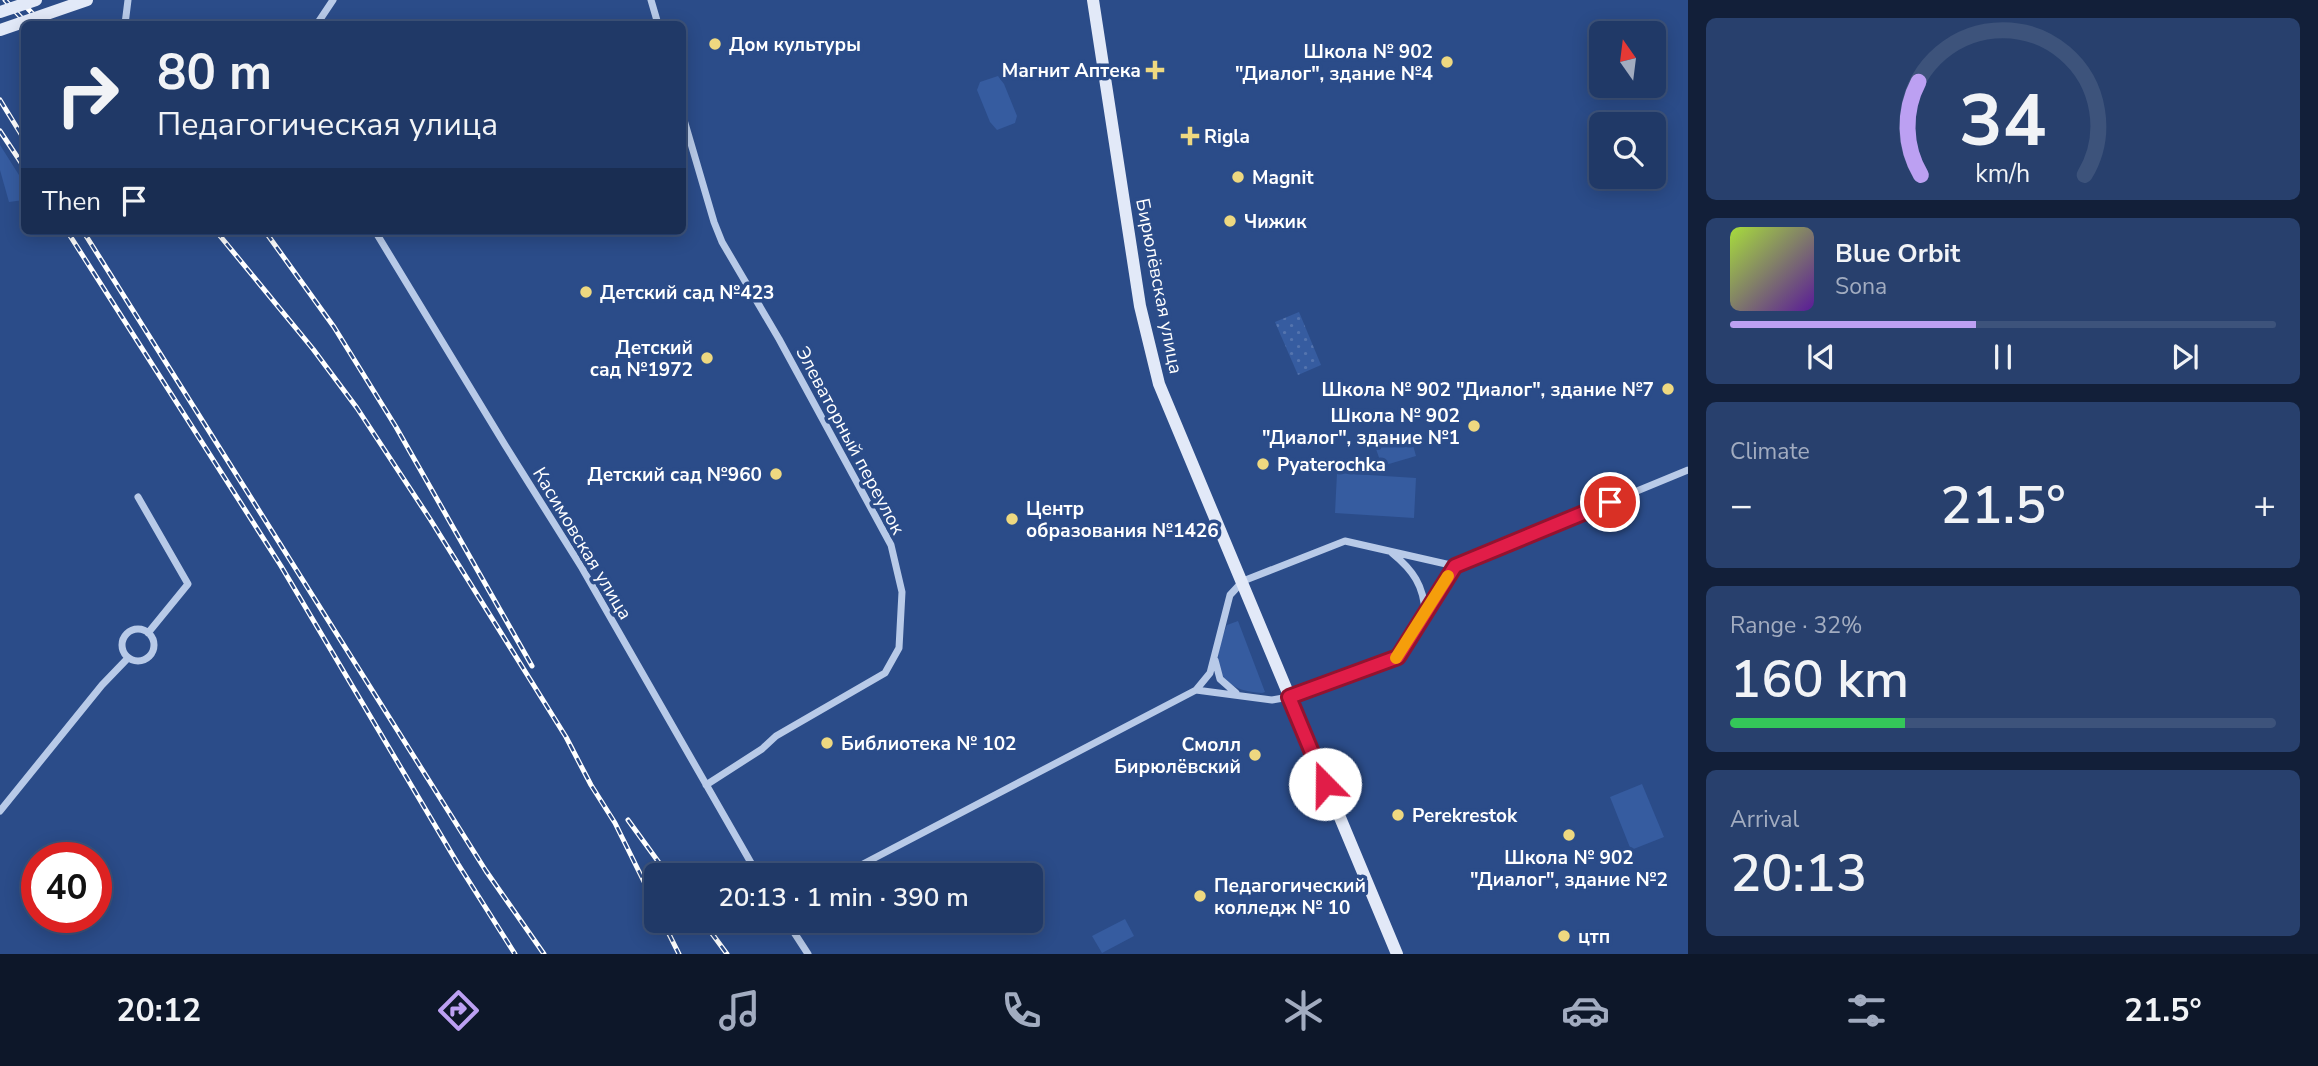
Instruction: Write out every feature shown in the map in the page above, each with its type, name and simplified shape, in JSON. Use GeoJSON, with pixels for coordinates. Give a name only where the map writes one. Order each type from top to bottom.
{"type":"FeatureCollection","features":[{"type":"Feature","properties":{"kind":"street"},"geometry":{"type":"LineString","coordinates":[[0,12],[36,0]]}},
{"type":"Feature","properties":{"kind":"street"},"geometry":{"type":"LineString","coordinates":[[26,21],[87,0]]}},
{"type":"Feature","properties":{"kind":"street"},"geometry":{"type":"LineString","coordinates":[[125,21],[128,0]]}},
{"type":"Feature","properties":{"kind":"street"},"geometry":{"type":"LineString","coordinates":[[319,21],[333,0]]}},
{"type":"Feature","properties":{"kind":"street"},"geometry":{"type":"LineString","coordinates":[[651,0],[657,21]]}},
{"type":"Feature","properties":{"kind":"street","name":"Бирюлёвская улица"},"geometry":{"type":"LineString","coordinates":[[1093,0],[1140,306],[1154,366],[1180,437],[1243,581],[1397,954]]}},
{"type":"Feature","properties":{"kind":"street"},"geometry":{"type":"LineString","coordinates":[[0,30],[21,23]]}},
{"type":"Feature","properties":{"kind":"street","name":"Элеваторный переулок"},"geometry":{"type":"LineString","coordinates":[[686,127],[722,242],[779,339],[891,545],[903,606],[899,648],[884,673],[776,736],[762,749],[706,785]]}},
{"type":"Feature","properties":{"kind":"street","name":"Касимовская улица"},"geometry":{"type":"LineString","coordinates":[[377,235],[582,568],[751,863]]}},
{"type":"Feature","properties":{"kind":"street"},"geometry":{"type":"LineString","coordinates":[[865,863],[1196,690],[1207,680],[1230,595],[1243,581],[1345,541],[1455,566],[1688,470]]}},
{"type":"Feature","properties":{"kind":"street"},"geometry":{"type":"LineString","coordinates":[[138,497],[188,583],[148,633]]}},
{"type":"Feature","properties":{"kind":"street"},"geometry":{"type":"LineString","coordinates":[[1388,551],[1418,580],[1422,589],[1425,614]]}},
{"type":"Feature","properties":{"kind":"street"},"geometry":{"type":"LineString","coordinates":[[1196,690],[1272,700],[1289,697],[1398,657],[1455,566]]}},
{"type":"Feature","properties":{"kind":"street"},"geometry":{"type":"LineString","coordinates":[[137,629],[148,633],[154,648],[150,655],[144,660],[135,661],[128,658],[122,647],[126,635],[137,629]]}},
{"type":"Feature","properties":{"kind":"street"},"geometry":{"type":"LineString","coordinates":[[1215,653],[1215,666],[1220,679],[1242,696]]}},
{"type":"Feature","properties":{"kind":"street"},"geometry":{"type":"LineString","coordinates":[[0,811],[102,685],[128,658]]}},
{"type":"Feature","properties":{"kind":"street"},"geometry":{"type":"LineString","coordinates":[[794,933],[808,954]]}},
{"type":"Feature","properties":{"kind":"shaded area"},"geometry":{"type":"Polygon","coordinates":[[[998,76],[1017,116],[1015,123],[997,130],[990,122],[977,90],[980,82],[998,76]]]}},
{"type":"Feature","properties":{"kind":"shaded area"},"geometry":{"type":"Polygon","coordinates":[[[0,145],[21,178],[21,200],[9,202],[0,170],[0,145]]]}},
{"type":"Feature","properties":{"kind":"shaded area"},"geometry":{"type":"Polygon","coordinates":[[[1299,312],[1321,365],[1298,375],[1275,322],[1299,312]]]}},
{"type":"Feature","properties":{"kind":"shaded area"},"geometry":{"type":"Polygon","coordinates":[[[1411,438],[1416,456],[1382,466],[1376,449],[1411,438]]]}},
{"type":"Feature","properties":{"kind":"shaded area"},"geometry":{"type":"Polygon","coordinates":[[[1337,473],[1416,478],[1414,518],[1335,513],[1337,473]]]}},
{"type":"Feature","properties":{"kind":"shaded area"},"geometry":{"type":"Polygon","coordinates":[[[1238,621],[1265,692],[1235,687],[1221,672],[1218,663],[1222,639],[1227,625],[1238,621]]]}},
{"type":"Feature","properties":{"kind":"shaded area"},"geometry":{"type":"Polygon","coordinates":[[[1642,784],[1664,837],[1631,850],[1610,797],[1642,784]]]}},
{"type":"Feature","properties":{"kind":"shaded area"},"geometry":{"type":"Polygon","coordinates":[[[1125,919],[1134,936],[1102,953],[1092,936],[1125,919]]]}},
{"type":"Feature","properties":{"kind":"railway"},"geometry":{"type":"LineString","coordinates":[[5,0],[24,21]]}},
{"type":"Feature","properties":{"kind":"railway"},"geometry":{"type":"LineString","coordinates":[[20,0],[39,21]]}},
{"type":"Feature","properties":{"kind":"railway"},"geometry":{"type":"LineString","coordinates":[[0,100],[21,134]]}},
{"type":"Feature","properties":{"kind":"railway"},"geometry":{"type":"LineString","coordinates":[[0,131],[21,162]]}},
{"type":"Feature","properties":{"kind":"railway"},"geometry":{"type":"LineString","coordinates":[[70,235],[281,566],[458,864],[515,954]]}},
{"type":"Feature","properties":{"kind":"railway"},"geometry":{"type":"LineString","coordinates":[[86,235],[486,871],[544,954]]}},
{"type":"Feature","properties":{"kind":"railway"},"geometry":{"type":"LineString","coordinates":[[219,235],[313,349],[357,408],[430,519],[566,737],[615,823],[644,882]]}},
{"type":"Feature","properties":{"kind":"railway"},"geometry":{"type":"LineString","coordinates":[[268,235],[334,327],[396,427],[532,666]]}},
{"type":"Feature","properties":{"kind":"railway"},"geometry":{"type":"LineString","coordinates":[[628,820],[659,863]]}},
{"type":"Feature","properties":{"kind":"railway"},"geometry":{"type":"LineString","coordinates":[[668,933],[679,954]]}},
{"type":"Feature","properties":{"kind":"railway"},"geometry":{"type":"LineString","coordinates":[[712,933],[727,954]]}},
{"type":"Feature","properties":{"kind":"slow traffic"},"geometry":{"type":"LineString","coordinates":[[1396,658],[1448,576]]}},
{"type":"Feature","properties":{"kind":"place","name":"Дом культуры"},"geometry":{"type":"Point","coordinates":[715,44]}},
{"type":"Feature","properties":{"kind":"place","name":"Школа № 902 \"Диалог\", здание №4"},"geometry":{"type":"Point","coordinates":[1447,62]}},
{"type":"Feature","properties":{"kind":"place","name":"Магнит Аптека"},"geometry":{"type":"Point","coordinates":[1155,70]}},
{"type":"Feature","properties":{"kind":"place","name":"Rigla"},"geometry":{"type":"Point","coordinates":[1190,136]}},
{"type":"Feature","properties":{"kind":"place","name":"Magnit"},"geometry":{"type":"Point","coordinates":[1238,177]}},
{"type":"Feature","properties":{"kind":"place","name":"Чижик"},"geometry":{"type":"Point","coordinates":[1230,221]}},
{"type":"Feature","properties":{"kind":"place","name":"Детский сад №423"},"geometry":{"type":"Point","coordinates":[586,292]}},
{"type":"Feature","properties":{"kind":"place","name":"Детский сад №1972"},"geometry":{"type":"Point","coordinates":[707,358]}},
{"type":"Feature","properties":{"kind":"place","name":"Школа № 902 \"Диалог\", здание №7"},"geometry":{"type":"Point","coordinates":[1668,389]}},
{"type":"Feature","properties":{"kind":"place","name":"Школа № 902 \"Диалог\", здание №1"},"geometry":{"type":"Point","coordinates":[1474,426]}},
{"type":"Feature","properties":{"kind":"place","name":"Pyaterochka"},"geometry":{"type":"Point","coordinates":[1263,464]}},
{"type":"Feature","properties":{"kind":"place","name":"Детский сад №960"},"geometry":{"type":"Point","coordinates":[776,474]}},
{"type":"Feature","properties":{"kind":"place","name":"Центр образования №1426"},"geometry":{"type":"Point","coordinates":[1012,519]}},
{"type":"Feature","properties":{"kind":"place","name":"Библиотека № 102"},"geometry":{"type":"Point","coordinates":[827,743]}},
{"type":"Feature","properties":{"kind":"place","name":"Смолл Бирюлёвский"},"geometry":{"type":"Point","coordinates":[1255,755]}},
{"type":"Feature","properties":{"kind":"place","name":"Perekrestok"},"geometry":{"type":"Point","coordinates":[1398,815]}},
{"type":"Feature","properties":{"kind":"place","name":"Школа № 902 \"Диалог\", здание №2"},"geometry":{"type":"Point","coordinates":[1569,835]}},
{"type":"Feature","properties":{"kind":"place","name":"Педагогический колледж № 10"},"geometry":{"type":"Point","coordinates":[1200,896]}},
{"type":"Feature","properties":{"kind":"place","name":"цтп"},"geometry":{"type":"Point","coordinates":[1564,936]}},
{"type":"Feature","properties":{"kind":"route"},"geometry":{"type":"LineString","coordinates":[[1325,784],[1289,697],[1398,657],[1455,566],[1610,502]]}}]}
